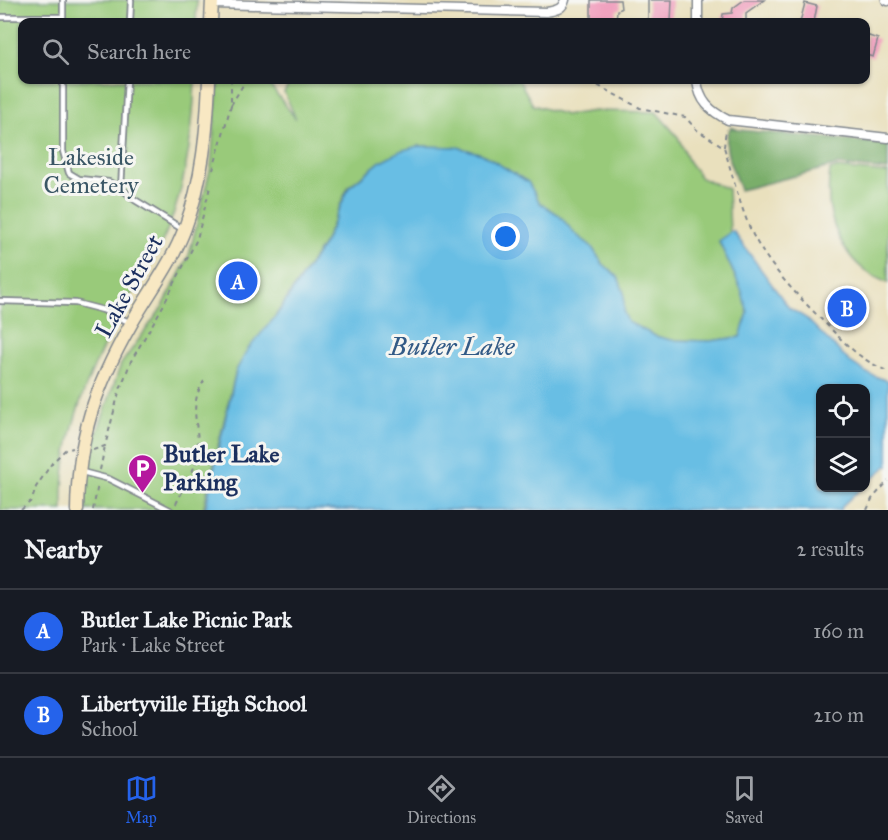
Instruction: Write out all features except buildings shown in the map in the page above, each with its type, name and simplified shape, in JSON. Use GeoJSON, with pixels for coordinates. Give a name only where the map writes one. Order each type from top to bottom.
{"type":"FeatureCollection","features":[{"type":"Feature","properties":{"kind":"street"},"geometry":{"type":"LineString","coordinates":[[211,18],[212,2],[547,12],[557,10],[565,0]]}},
{"type":"Feature","properties":{"kind":"street"},"geometry":{"type":"LineString","coordinates":[[698,0],[698,18]]}},
{"type":"Feature","properties":{"kind":"street","name":"Lake Street"},"geometry":{"type":"LineString","coordinates":[[77,510],[84,436],[94,400],[131,323],[167,268],[184,230],[201,171],[208,118],[209,84]]}},
{"type":"Feature","properties":{"kind":"street"},"geometry":{"type":"LineString","coordinates":[[698,84],[699,93],[705,104],[713,112],[728,120],[888,138]]}},
{"type":"Feature","properties":{"kind":"lane"},"geometry":{"type":"LineString","coordinates":[[63,0],[63,18]]}},
{"type":"Feature","properties":{"kind":"lane"},"geometry":{"type":"LineString","coordinates":[[130,18],[131,0]]}},
{"type":"Feature","properties":{"kind":"lane"},"geometry":{"type":"LineString","coordinates":[[0,17],[21,18]]}},
{"type":"Feature","properties":{"kind":"lane"},"geometry":{"type":"LineString","coordinates":[[63,84],[63,151],[69,173],[79,179],[109,182],[184,230]]}},
{"type":"Feature","properties":{"kind":"lane"},"geometry":{"type":"LineString","coordinates":[[121,188],[127,84]]}},
{"type":"Feature","properties":{"kind":"lane"},"geometry":{"type":"LineString","coordinates":[[0,301],[76,303],[103,310],[131,323]]}},
{"type":"Feature","properties":{"kind":"lane"},"geometry":{"type":"LineString","coordinates":[[79,471],[109,479],[172,509]]}},
{"type":"Feature","properties":{"kind":"path"},"geometry":{"type":"LineString","coordinates":[[231,105],[244,84]]}},
{"type":"Feature","properties":{"kind":"path"},"geometry":{"type":"LineString","coordinates":[[595,84],[640,108],[685,117],[697,130],[724,147]]}},
{"type":"Feature","properties":{"kind":"path"},"geometry":{"type":"LineString","coordinates":[[728,120],[724,147],[738,196],[753,235],[766,256],[841,342],[874,365],[888,371]]}},
{"type":"Feature","properties":{"kind":"path"},"geometry":{"type":"LineString","coordinates":[[172,509],[196,460],[198,446],[194,404],[204,381]]}},
{"type":"Feature","properties":{"kind":"path"},"geometry":{"type":"LineString","coordinates":[[21,510],[32,500],[36,487],[52,463],[70,447]]}},
{"type":"Feature","properties":{"kind":"path"},"geometry":{"type":"LineString","coordinates":[[867,510],[872,499],[888,481]]}},
{"type":"Feature","properties":{"kind":"green space","name":"Lakeside Cemetery"},"geometry":{"type":"Polygon","coordinates":[[[0,0],[197,0],[196,18],[18,18],[18,84],[195,84],[187,162],[177,202],[163,240],[104,345],[82,398],[67,453],[63,510],[0,510],[0,0]]]}},
{"type":"Feature","properties":{"kind":"green space"},"geometry":{"type":"Polygon","coordinates":[[[218,84],[269,84],[296,119],[284,92],[289,84],[521,84],[533,105],[566,115],[594,111],[656,112],[678,137],[689,162],[701,178],[728,189],[730,233],[719,242],[741,289],[748,313],[740,337],[710,341],[671,340],[655,336],[628,322],[623,313],[624,293],[618,277],[602,263],[591,246],[574,233],[559,215],[540,203],[528,182],[482,154],[457,147],[418,146],[381,161],[348,187],[325,241],[236,370],[203,510],[86,510],[85,494],[91,450],[121,364],[163,306],[189,255],[211,166],[218,84]]]}},
{"type":"Feature","properties":{"kind":"green space"},"geometry":{"type":"Polygon","coordinates":[[[731,127],[739,130],[888,144],[888,170],[838,165],[740,190],[727,149],[726,141],[731,127]]]}},
{"type":"Feature","properties":{"kind":"green space"},"geometry":{"type":"Polygon","coordinates":[[[836,168],[888,173],[888,283],[872,275],[858,264],[847,252],[839,237],[833,222],[829,188],[830,170],[836,168]]]}},
{"type":"Feature","properties":{"kind":"water","name":"Butler Lake"},"geometry":{"type":"Polygon","coordinates":[[[418,146],[457,147],[482,154],[528,182],[540,203],[559,215],[574,233],[591,246],[602,263],[618,277],[624,293],[624,313],[628,322],[655,336],[671,340],[710,341],[740,337],[748,313],[741,289],[719,241],[733,231],[789,308],[806,318],[849,361],[867,373],[888,381],[888,465],[870,481],[870,384],[816,384],[816,492],[857,492],[840,510],[205,510],[236,371],[248,349],[276,316],[325,242],[349,187],[381,161],[400,151],[418,146]]]}},
{"type":"Feature","properties":{"kind":"place","name":"Butler Lake Picnic Park"},"geometry":{"type":"Point","coordinates":[238,281]}},
{"type":"Feature","properties":{"kind":"place","name":"Libertyville High School"},"geometry":{"type":"Point","coordinates":[847,308]}},
{"type":"Feature","properties":{"kind":"place","name":"Butler Lake Parking"},"geometry":{"type":"Point","coordinates":[142,494]}}]}
